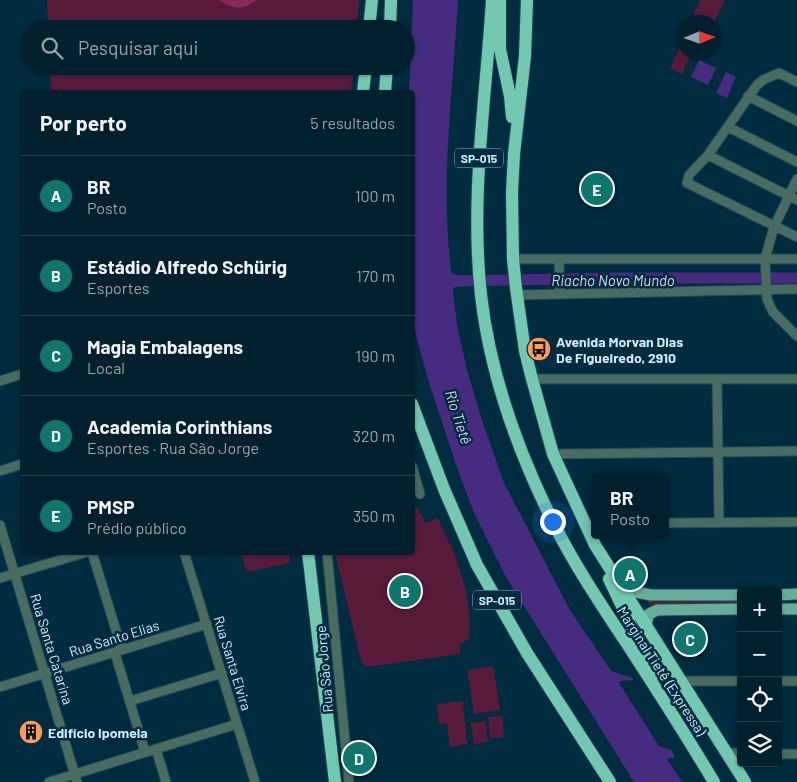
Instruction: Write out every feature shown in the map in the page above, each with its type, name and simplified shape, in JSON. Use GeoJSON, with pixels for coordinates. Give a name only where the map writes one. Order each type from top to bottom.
{"type":"FeatureCollection","features":[{"type":"Feature","properties":{"kind":"highway"},"geometry":{"type":"LineString","coordinates":[[370,20],[372,0]]}},
{"type":"Feature","properties":{"kind":"highway"},"geometry":{"type":"LineString","coordinates":[[390,20],[391,0]]}},
{"type":"Feature","properties":{"kind":"highway","name":"Marginal Tietê (Expressa)"},"geometry":{"type":"LineString","coordinates":[[492,0],[477,193],[481,296],[499,388],[526,465],[554,524],[590,588],[659,693],[714,782]]}},
{"type":"Feature","properties":{"kind":"highway"},"geometry":{"type":"LineString","coordinates":[[500,0],[500,49],[510,96],[512,148],[514,154]]}},
{"type":"Feature","properties":{"kind":"highway"},"geometry":{"type":"LineString","coordinates":[[527,0],[525,56],[514,154],[512,192],[513,264],[516,292],[525,351],[553,454],[590,523]]}},
{"type":"Feature","properties":{"kind":"highway"},"geometry":{"type":"LineString","coordinates":[[363,90],[365,75]]}},
{"type":"Feature","properties":{"kind":"highway"},"geometry":{"type":"LineString","coordinates":[[385,90],[386,75]]}},
{"type":"Feature","properties":{"kind":"highway","name":"SP-015"},"geometry":{"type":"LineString","coordinates":[[415,412],[444,488],[477,565],[526,653],[610,782]]}},
{"type":"Feature","properties":{"kind":"highway"},"geometry":{"type":"LineString","coordinates":[[594,539],[596,545],[745,782]]}},
{"type":"Feature","properties":{"kind":"highway"},"geometry":{"type":"LineString","coordinates":[[596,545],[595,552],[654,672],[659,693]]}},
{"type":"Feature","properties":{"kind":"highway"},"geometry":{"type":"LineString","coordinates":[[308,555],[335,782]]}},
{"type":"Feature","properties":{"kind":"main road"},"geometry":{"type":"LineString","coordinates":[[625,590],[651,595],[737,595]]}},
{"type":"Feature","properties":{"kind":"main road"},"geometry":{"type":"LineString","coordinates":[[782,594],[797,594]]}},
{"type":"Feature","properties":{"kind":"main road"},"geometry":{"type":"LineString","coordinates":[[782,609],[797,608]]}},
{"type":"Feature","properties":{"kind":"main road"},"geometry":{"type":"LineString","coordinates":[[646,625],[649,614],[657,610],[737,609]]}},
{"type":"Feature","properties":{"kind":"street"},"geometry":{"type":"LineString","coordinates":[[797,82],[777,73],[763,80],[748,96],[708,155],[689,175],[688,184],[797,237]]}},
{"type":"Feature","properties":{"kind":"street"},"geometry":{"type":"LineString","coordinates":[[748,96],[797,121]]}},
{"type":"Feature","properties":{"kind":"street"},"geometry":{"type":"LineString","coordinates":[[728,126],[797,162]]}},
{"type":"Feature","properties":{"kind":"street"},"geometry":{"type":"LineString","coordinates":[[708,155],[793,198]]}},
{"type":"Feature","properties":{"kind":"street"},"geometry":{"type":"LineString","coordinates":[[797,179],[793,198],[774,226],[765,259],[767,299],[773,312],[797,336]]}},
{"type":"Feature","properties":{"kind":"street"},"geometry":{"type":"LineString","coordinates":[[559,259],[560,289]]}},
{"type":"Feature","properties":{"kind":"street"},"geometry":{"type":"LineString","coordinates":[[513,264],[559,259],[797,259]]}},
{"type":"Feature","properties":{"kind":"street"},"geometry":{"type":"LineString","coordinates":[[516,292],[560,289],[766,286],[797,289]]}},
{"type":"Feature","properties":{"kind":"street"},"geometry":{"type":"LineString","coordinates":[[0,381],[20,375]]}},
{"type":"Feature","properties":{"kind":"street"},"geometry":{"type":"LineString","coordinates":[[532,379],[797,379]]}},
{"type":"Feature","properties":{"kind":"street"},"geometry":{"type":"LineString","coordinates":[[718,379],[719,522]]}},
{"type":"Feature","properties":{"kind":"street"},"geometry":{"type":"LineString","coordinates":[[553,454],[797,451]]}},
{"type":"Feature","properties":{"kind":"street"},"geometry":{"type":"LineString","coordinates":[[0,471],[20,465]]}},
{"type":"Feature","properties":{"kind":"street"},"geometry":{"type":"LineString","coordinates":[[415,476],[420,494]]}},
{"type":"Feature","properties":{"kind":"street"},"geometry":{"type":"LineString","coordinates":[[669,523],[797,522]]}},
{"type":"Feature","properties":{"kind":"street","name":"Rua Santa Catarina"},"geometry":{"type":"LineString","coordinates":[[0,525],[76,778]]}},
{"type":"Feature","properties":{"kind":"street"},"geometry":{"type":"LineString","coordinates":[[0,578],[77,555]]}},
{"type":"Feature","properties":{"kind":"street"},"geometry":{"type":"LineString","coordinates":[[93,555],[145,752]]}},
{"type":"Feature","properties":{"kind":"street","name":"Rua Santa Elvira"},"geometry":{"type":"LineString","coordinates":[[185,555],[255,782]]}},
{"type":"Feature","properties":{"kind":"street","name":"Rua São Jorge"},"geometry":{"type":"LineString","coordinates":[[327,555],[349,782]]}},
{"type":"Feature","properties":{"kind":"street","name":"Rua Santo Elias"},"geometry":{"type":"LineString","coordinates":[[0,687],[207,624]]}},
{"type":"Feature","properties":{"kind":"street"},"geometry":{"type":"LineString","coordinates":[[130,701],[222,673]]}},
{"type":"Feature","properties":{"kind":"street"},"geometry":{"type":"LineString","coordinates":[[681,681],[737,681]]}},
{"type":"Feature","properties":{"kind":"street"},"geometry":{"type":"LineString","coordinates":[[782,681],[797,681]]}},
{"type":"Feature","properties":{"kind":"street"},"geometry":{"type":"LineString","coordinates":[[49,782],[76,778],[145,752],[237,724]]}},
{"type":"Feature","properties":{"kind":"street"},"geometry":{"type":"LineString","coordinates":[[156,749],[166,782]]}},
{"type":"Feature","properties":{"kind":"street"},"geometry":{"type":"LineString","coordinates":[[727,753],[737,753]]}},
{"type":"Feature","properties":{"kind":"street"},"geometry":{"type":"LineString","coordinates":[[782,754],[797,754]]}},
{"type":"Feature","properties":{"kind":"shaded area"},"geometry":{"type":"Polygon","coordinates":[[[47,0],[359,0],[358,20],[48,20],[47,0]]]}},
{"type":"Feature","properties":{"kind":"shaded area"},"geometry":{"type":"Polygon","coordinates":[[[219,0],[257,0],[247,6],[238,8],[229,6],[219,0]]]}},
{"type":"Feature","properties":{"kind":"shaded area"},"geometry":{"type":"Polygon","coordinates":[[[700,0],[725,0],[718,15],[693,15],[700,0]]]}},
{"type":"Feature","properties":{"kind":"shaded area"},"geometry":{"type":"Polygon","coordinates":[[[677,53],[677,60],[689,60],[682,74],[670,68],[677,53]]]}},
{"type":"Feature","properties":{"kind":"shaded area"},"geometry":{"type":"Polygon","coordinates":[[[50,75],[353,75],[351,90],[51,90],[50,75]]]}},
{"type":"Feature","properties":{"kind":"shaded area"},"geometry":{"type":"Polygon","coordinates":[[[415,508],[419,508],[419,513],[421,513],[425,523],[438,518],[451,544],[468,601],[469,639],[460,644],[460,654],[366,667],[361,661],[335,555],[415,555],[415,508]]]}},
{"type":"Feature","properties":{"kind":"shaded area"},"geometry":{"type":"Polygon","coordinates":[[[242,555],[290,555],[290,563],[247,572],[242,555]]]}},
{"type":"Feature","properties":{"kind":"shaded area"},"geometry":{"type":"Polygon","coordinates":[[[737,600],[737,604],[648,605],[647,601],[737,600]]]}},
{"type":"Feature","properties":{"kind":"shaded area"},"geometry":{"type":"Polygon","coordinates":[[[493,666],[500,710],[474,714],[467,670],[493,666]]]}},
{"type":"Feature","properties":{"kind":"shaded area"},"geometry":{"type":"Polygon","coordinates":[[[463,701],[467,744],[450,747],[447,723],[439,724],[437,704],[463,701]]]}},
{"type":"Feature","properties":{"kind":"shaded area"},"geometry":{"type":"Polygon","coordinates":[[[502,716],[504,737],[490,738],[488,717],[502,716]]]}},
{"type":"Feature","properties":{"kind":"shaded area"},"geometry":{"type":"Polygon","coordinates":[[[485,721],[488,742],[474,744],[471,723],[485,721]]]}},
{"type":"Feature","properties":{"kind":"water","name":"Rio Tietê"},"geometry":{"type":"Polygon","coordinates":[[[413,0],[458,0],[447,169],[448,237],[451,271],[453,274],[471,278],[472,286],[455,287],[453,290],[457,325],[467,370],[504,483],[570,610],[611,671],[633,678],[633,680],[620,681],[619,683],[659,746],[671,750],[675,757],[667,759],[682,782],[634,782],[507,579],[474,513],[455,462],[429,382],[415,329],[415,90],[409,90],[410,75],[415,75],[415,20],[412,20],[413,0]]]}},
{"type":"Feature","properties":{"kind":"water"},"geometry":{"type":"Polygon","coordinates":[[[699,60],[716,68],[708,85],[691,77],[699,60]]]}},
{"type":"Feature","properties":{"kind":"water"},"geometry":{"type":"Polygon","coordinates":[[[726,72],[736,77],[727,98],[716,93],[726,72]]]}},
{"type":"Feature","properties":{"kind":"waterway","name":"Riacho Novo Mundo"},"geometry":{"type":"LineString","coordinates":[[456,281],[617,278],[797,278]]}},
{"type":"Feature","properties":{"kind":"place","name":"PMSP"},"geometry":{"type":"Point","coordinates":[597,189]}},
{"type":"Feature","properties":{"kind":"place","name":"Avenida Morvan Dias De Figueiredo, 2910"},"geometry":{"type":"Point","coordinates":[539,349]}},
{"type":"Feature","properties":{"kind":"place","name":"BR"},"geometry":{"type":"Point","coordinates":[630,574]}},
{"type":"Feature","properties":{"kind":"place","name":"Estádio Alfredo Schürig"},"geometry":{"type":"Point","coordinates":[405,591]}},
{"type":"Feature","properties":{"kind":"place","name":"Magia Embalagens"},"geometry":{"type":"Point","coordinates":[690,639]}},
{"type":"Feature","properties":{"kind":"place","name":"Edifício Ipomeia"},"geometry":{"type":"Point","coordinates":[31,732]}},
{"type":"Feature","properties":{"kind":"place","name":"Academia Corinthians"},"geometry":{"type":"Point","coordinates":[359,758]}}]}
